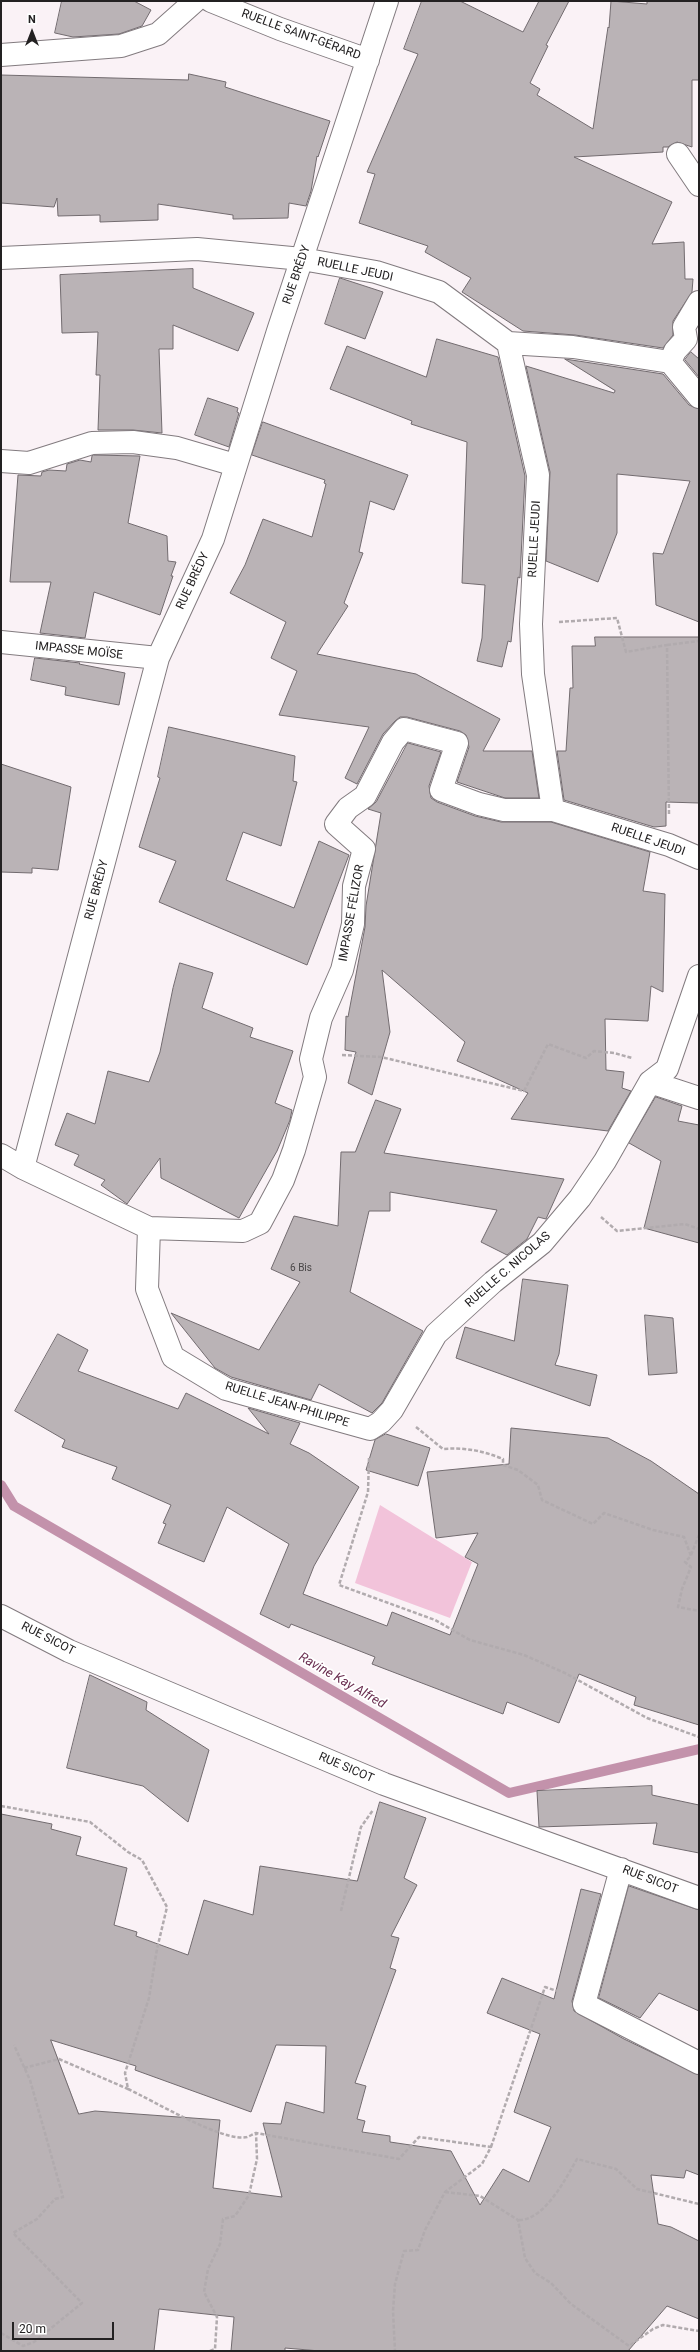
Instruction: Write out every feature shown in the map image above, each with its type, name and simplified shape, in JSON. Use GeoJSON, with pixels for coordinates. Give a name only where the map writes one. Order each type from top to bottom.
{"type":"FeatureCollection","features":[{"type":"Feature","properties":{"kind":"street"},"geometry":{"type":"LineString","coordinates":[[1,55],[121,46],[158,34],[195,1]]}},
{"type":"Feature","properties":{"kind":"street","name":"RUELLE SAINT-GÉRARD"},"geometry":{"type":"LineString","coordinates":[[211,1],[280,29],[368,60]]}},
{"type":"Feature","properties":{"kind":"street","name":"RUE BRÉDY"},"geometry":{"type":"LineString","coordinates":[[23,1168],[158,658],[213,539],[235,465],[387,1]]}},
{"type":"Feature","properties":{"kind":"street"},"geometry":{"type":"LineString","coordinates":[[678,154],[699,185]]}},
{"type":"Feature","properties":{"kind":"street","name":"RUELLE JEUDI"},"geometry":{"type":"LineString","coordinates":[[1,258],[196,249],[302,259],[376,272],[438,292],[508,343],[538,475],[531,624],[534,674],[553,810],[669,845],[699,858]]}},
{"type":"Feature","properties":{"kind":"street"},"geometry":{"type":"LineString","coordinates":[[670,362],[675,352],[686,338],[684,327],[697,313]]}},
{"type":"Feature","properties":{"kind":"street"},"geometry":{"type":"LineString","coordinates":[[508,343],[573,347],[670,362],[699,397]]}},
{"type":"Feature","properties":{"kind":"street"},"geometry":{"type":"LineString","coordinates":[[1,461],[29,463],[92,443],[133,442],[177,448],[235,465]]}},
{"type":"Feature","properties":{"kind":"street","name":"IMPASSE MOÏSE"},"geometry":{"type":"LineString","coordinates":[[1,642],[158,658]]}},
{"type":"Feature","properties":{"kind":"street","name":"IMPASSE FÉLIZOR"},"geometry":{"type":"LineString","coordinates":[[149,1228],[243,1231],[260,1223],[283,1180],[294,1150],[315,1077],[311,1059],[321,1018],[342,970],[353,924],[354,886],[364,849],[336,824],[348,808],[365,796],[393,742],[404,729],[457,744],[441,790],[479,804],[504,810],[553,810]]}},
{"type":"Feature","properties":{"kind":"street"},"geometry":{"type":"LineString","coordinates":[[667,1069],[699,976]]}},
{"type":"Feature","properties":{"kind":"street","name":"RUELLE C. NICOLAS"},"geometry":{"type":"LineString","coordinates":[[370,1429],[381,1422],[392,1410],[436,1334],[493,1282],[542,1244],[580,1198],[605,1161],[650,1082],[667,1069]]}},
{"type":"Feature","properties":{"kind":"street"},"geometry":{"type":"LineString","coordinates":[[650,1082],[699,1098]]}},
{"type":"Feature","properties":{"kind":"street"},"geometry":{"type":"LineString","coordinates":[[1,1155],[23,1168],[149,1228]]}},
{"type":"Feature","properties":{"kind":"street","name":"RUELLE JEAN-PHILIPPE"},"geometry":{"type":"LineString","coordinates":[[149,1228],[147,1289],[173,1356],[226,1389],[370,1429]]}},
{"type":"Feature","properties":{"kind":"street","name":"RUE SICOT"},"geometry":{"type":"LineString","coordinates":[[1,1616],[69,1651],[384,1784],[699,1898]]}},
{"type":"Feature","properties":{"kind":"street"},"geometry":{"type":"LineString","coordinates":[[621,1869],[584,2004],[699,2063]]}},
{"type":"Feature","properties":{"kind":"path"},"geometry":{"type":"LineString","coordinates":[[531,624],[617,618],[626,652],[699,641]]}},
{"type":"Feature","properties":{"kind":"path"},"geometry":{"type":"LineString","coordinates":[[667,645],[669,845]]}},
{"type":"Feature","properties":{"kind":"path"},"geometry":{"type":"LineString","coordinates":[[311,1059],[350,1054],[381,1057],[524,1091],[548,1044],[586,1058],[594,1051],[614,1053],[667,1069]]}},
{"type":"Feature","properties":{"kind":"path"},"geometry":{"type":"LineString","coordinates":[[580,1198],[617,1230],[685,1224],[699,1229]]}},
{"type":"Feature","properties":{"kind":"path"},"geometry":{"type":"LineString","coordinates":[[392,1410],[443,1449],[458,1448],[482,1450],[503,1459],[503,1465],[518,1470],[538,1485],[542,1500],[570,1515],[593,1524],[604,1513],[653,1530],[684,1537],[691,1556]]}},
{"type":"Feature","properties":{"kind":"path"},"geometry":{"type":"LineString","coordinates":[[370,1429],[368,1492],[339,1585],[435,1620],[470,1640],[524,1655],[565,1673],[647,1718],[699,1737]]}},
{"type":"Feature","properties":{"kind":"path"},"geometry":{"type":"LineString","coordinates":[[699,1535],[691,1556],[685,1562],[691,1567],[682,1589],[678,1607],[699,1611]]}},
{"type":"Feature","properties":{"kind":"path"},"geometry":{"type":"LineString","coordinates":[[341,1910],[361,1827],[376,1806],[384,1784]]}},
{"type":"Feature","properties":{"kind":"path"},"geometry":{"type":"LineString","coordinates":[[1,1806],[90,1822],[128,1852],[142,1860],[166,1907],[149,1998],[125,2073],[128,2089]]}},
{"type":"Feature","properties":{"kind":"path"},"geometry":{"type":"LineString","coordinates":[[395,2351],[393,2311],[394,2284],[404,2251],[418,2250],[425,2230],[445,2192],[482,2164],[491,2147],[545,1987],[584,2004]]}},
{"type":"Feature","properties":{"kind":"path"},"geometry":{"type":"LineString","coordinates":[[1,2333],[23,2346],[34,2342],[82,2302],[13,2233],[37,2219],[55,2199],[63,2197],[30,2080],[14,2046]]}},
{"type":"Feature","properties":{"kind":"path"},"geometry":{"type":"LineString","coordinates":[[24,2068],[59,2059],[128,2089],[200,2125],[235,2137],[247,2137],[256,2133],[399,2159],[419,2137],[491,2147]]}},
{"type":"Feature","properties":{"kind":"path"},"geometry":{"type":"LineString","coordinates":[[210,2351],[215,2349],[218,2317],[204,2292],[208,2269],[220,2244],[223,2219],[235,2216],[249,2195],[257,2158],[256,2133]]}},
{"type":"Feature","properties":{"kind":"path"},"geometry":{"type":"LineString","coordinates":[[445,2192],[480,2196],[518,2220],[533,2216],[549,2202],[563,2184],[578,2158],[616,2169],[637,2189],[699,2204]]}},
{"type":"Feature","properties":{"kind":"path"},"geometry":{"type":"LineString","coordinates":[[518,2220],[525,2258],[534,2273],[551,2283],[571,2304],[629,2346],[653,2329],[663,2325],[699,2331]]}},
{"type":"Feature","properties":{"kind":"shaded area"},"geometry":{"type":"Polygon","coordinates":[[[380,1505],[472,1562],[450,1618],[355,1583],[380,1505]]]}},
{"type":"Feature","properties":{"kind":"building"},"geometry":{"type":"Polygon","coordinates":[[[62,1],[134,1],[151,10],[142,26],[119,34],[73,37],[55,33],[62,1]]]}},
{"type":"Feature","properties":{"kind":"building"},"geometry":{"type":"Polygon","coordinates":[[[422,1],[460,1],[523,32],[539,1],[569,1],[546,45],[548,46],[530,83],[540,89],[537,95],[593,129],[608,27],[609,28],[611,1],[647,4],[647,1],[699,1],[699,80],[692,80],[692,147],[677,142],[668,147],[663,147],[663,152],[574,157],[672,202],[652,244],[684,242],[685,279],[693,279],[692,292],[673,321],[673,335],[663,348],[575,335],[523,331],[462,292],[471,278],[425,252],[428,246],[359,223],[375,174],[367,172],[418,54],[404,49],[422,1]]]}},
{"type":"Feature","properties":{"kind":"building"},"geometry":{"type":"Polygon","coordinates":[[[189,74],[226,82],[225,87],[330,121],[318,157],[317,156],[311,191],[306,206],[289,203],[288,218],[233,219],[233,215],[158,204],[158,220],[100,222],[100,215],[58,216],[57,198],[54,207],[1,203],[1,75],[188,80],[189,74]]]}},
{"type":"Feature","properties":{"kind":"building"},"geometry":{"type":"Polygon","coordinates":[[[193,269],[193,288],[254,313],[238,351],[173,325],[173,349],[159,349],[162,433],[133,430],[98,430],[100,375],[96,375],[98,332],[62,333],[60,275],[193,269]]]}},
{"type":"Feature","properties":{"kind":"building"},"geometry":{"type":"Polygon","coordinates":[[[340,278],[383,292],[365,339],[325,324],[340,278]]]}},
{"type":"Feature","properties":{"kind":"building"},"geometry":{"type":"Polygon","coordinates":[[[437,339],[498,357],[525,476],[520,578],[518,577],[511,642],[508,641],[502,667],[477,661],[482,638],[485,585],[462,583],[467,442],[411,424],[412,421],[330,389],[347,346],[426,377],[437,339]]]}},
{"type":"Feature","properties":{"kind":"building"},"geometry":{"type":"Polygon","coordinates":[[[691,352],[699,359],[699,377],[685,360],[691,352]]]}},
{"type":"Feature","properties":{"kind":"building"},"geometry":{"type":"Polygon","coordinates":[[[565,359],[663,374],[689,405],[699,409],[699,622],[656,605],[653,553],[663,554],[690,481],[617,474],[617,533],[598,582],[546,561],[550,472],[526,366],[614,393],[615,391],[565,359]]]}},
{"type":"Feature","properties":{"kind":"building"},"geometry":{"type":"Polygon","coordinates":[[[208,398],[238,408],[237,412],[239,413],[229,447],[195,435],[208,398]]]}},
{"type":"Feature","properties":{"kind":"building"},"geometry":{"type":"Polygon","coordinates":[[[263,422],[408,475],[394,510],[370,501],[359,552],[363,553],[344,603],[348,606],[317,654],[416,674],[500,719],[483,751],[532,751],[539,798],[505,798],[457,782],[469,747],[466,735],[460,731],[407,717],[400,717],[383,734],[357,784],[345,778],[369,727],[279,715],[297,671],[271,658],[286,622],[230,593],[245,565],[263,519],[312,537],[326,484],[324,483],[325,480],[252,455],[263,422]]]}},
{"type":"Feature","properties":{"kind":"building"},"geometry":{"type":"Polygon","coordinates":[[[92,456],[140,456],[128,523],[167,536],[168,561],[176,562],[171,576],[173,576],[160,615],[94,592],[85,638],[40,633],[51,582],[10,582],[18,475],[41,476],[42,472],[49,470],[66,471],[67,464],[80,460],[91,462],[92,456]]]}},
{"type":"Feature","properties":{"kind":"building"},"geometry":{"type":"Polygon","coordinates":[[[595,637],[699,637],[699,803],[666,802],[666,826],[654,827],[564,800],[557,751],[566,751],[570,688],[573,688],[572,646],[595,646],[595,637]]]}},
{"type":"Feature","properties":{"kind":"building"},"geometry":{"type":"Polygon","coordinates":[[[35,658],[80,663],[79,664],[125,673],[119,705],[65,695],[66,687],[31,680],[35,658]]]}},
{"type":"Feature","properties":{"kind":"building"},"geometry":{"type":"Polygon","coordinates":[[[169,727],[295,756],[293,781],[297,782],[281,846],[243,832],[226,880],[294,908],[319,841],[349,855],[307,965],[159,902],[176,861],[139,847],[160,778],[158,777],[169,727]]]}},
{"type":"Feature","properties":{"kind":"building"},"geometry":{"type":"Polygon","coordinates":[[[408,743],[441,752],[429,786],[431,798],[437,802],[475,816],[501,822],[551,822],[650,852],[643,891],[665,894],[663,992],[651,986],[648,1021],[605,1019],[606,1070],[624,1072],[622,1088],[631,1091],[608,1131],[511,1119],[528,1093],[457,1061],[465,1042],[382,970],[390,1032],[372,1095],[348,1083],[356,1052],[345,1050],[346,1016],[348,1017],[365,927],[366,906],[381,813],[368,809],[376,802],[408,743]]]}},
{"type":"Feature","properties":{"kind":"building"},"geometry":{"type":"Polygon","coordinates":[[[1,764],[71,787],[58,870],[32,868],[32,873],[1,872],[1,764]]]}},
{"type":"Feature","properties":{"kind":"building"},"geometry":{"type":"Polygon","coordinates":[[[180,963],[213,973],[202,1008],[253,1028],[250,1037],[293,1051],[275,1103],[292,1110],[290,1120],[277,1151],[239,1218],[161,1178],[160,1158],[127,1204],[101,1185],[105,1180],[74,1165],[79,1155],[55,1145],[67,1113],[95,1124],[108,1071],[149,1082],[160,1052],[173,988],[180,963]]]}},
{"type":"Feature","properties":{"kind":"building"},"geometry":{"type":"Polygon","coordinates":[[[656,1097],[682,1106],[678,1121],[699,1125],[699,1243],[644,1228],[661,1161],[629,1143],[656,1097]]]}},
{"type":"Feature","properties":{"kind":"building"},"geometry":{"type":"Polygon","coordinates":[[[376,1100],[401,1109],[384,1153],[564,1179],[546,1219],[538,1217],[527,1239],[507,1255],[481,1242],[497,1210],[390,1192],[390,1211],[369,1211],[350,1292],[423,1331],[382,1403],[372,1413],[319,1384],[311,1400],[231,1377],[215,1368],[171,1313],[259,1350],[300,1282],[271,1269],[294,1216],[338,1226],[341,1152],[355,1152],[376,1100]]]}},
{"type":"Feature","properties":{"kind":"building"},"geometry":{"type":"Polygon","coordinates":[[[523,1279],[568,1285],[559,1354],[555,1365],[597,1375],[590,1406],[456,1358],[465,1327],[514,1341],[523,1279]]]}},
{"type":"Feature","properties":{"kind":"building"},"geometry":{"type":"Polygon","coordinates":[[[645,1315],[673,1318],[677,1373],[649,1375],[645,1315]]]}},
{"type":"Feature","properties":{"kind":"building"},"geometry":{"type":"Polygon","coordinates":[[[58,1334],[88,1350],[78,1371],[178,1409],[186,1393],[269,1434],[248,1408],[300,1423],[290,1444],[309,1453],[359,1487],[314,1566],[303,1594],[387,1626],[392,1612],[450,1635],[478,1564],[465,1557],[478,1533],[436,1538],[427,1472],[509,1464],[511,1428],[608,1438],[651,1461],[699,1494],[699,1725],[634,1705],[636,1697],[579,1674],[559,1723],[507,1702],[503,1714],[372,1664],[375,1657],[291,1624],[289,1628],[260,1614],[289,1544],[227,1507],[204,1562],[158,1543],[166,1524],[163,1523],[171,1505],[112,1479],[117,1467],[62,1447],[65,1440],[15,1411],[58,1334]]]}},
{"type":"Feature","properties":{"kind":"building"},"geometry":{"type":"Polygon","coordinates":[[[386,1434],[430,1448],[418,1486],[366,1470],[375,1440],[386,1434]]]}},
{"type":"Feature","properties":{"kind":"building"},"geometry":{"type":"Polygon","coordinates":[[[90,1675],[147,1702],[146,1710],[209,1750],[188,1822],[143,1786],[67,1768],[90,1675]]]}},
{"type":"Feature","properties":{"kind":"building"},"geometry":{"type":"Polygon","coordinates":[[[652,1786],[652,1795],[699,1805],[699,1853],[653,1844],[657,1823],[539,1827],[537,1791],[652,1786]]]}},
{"type":"Feature","properties":{"kind":"building"},"geometry":{"type":"Polygon","coordinates":[[[380,1802],[426,1818],[404,1878],[417,1885],[391,1936],[399,1938],[390,1968],[396,1970],[355,2083],[366,2086],[357,2119],[365,2121],[362,2132],[390,2136],[390,2142],[451,2151],[480,2205],[503,2169],[529,2182],[551,2127],[514,2112],[540,2034],[487,2013],[502,1978],[554,1999],[581,1889],[601,1894],[572,2001],[574,2011],[624,2039],[699,2075],[699,2175],[686,2170],[684,2178],[651,2175],[658,2224],[671,2227],[699,2241],[699,2319],[667,2306],[628,2351],[320,2351],[285,2348],[285,2351],[231,2351],[234,2317],[159,2309],[154,2351],[1,2351],[1,1814],[52,1824],[51,1829],[81,1837],[76,1855],[127,1868],[114,1925],[137,1932],[136,1936],[188,1955],[204,1900],[253,1915],[260,1866],[357,1881],[380,1802]],[[51,2040],[79,2114],[95,2111],[220,2120],[213,2188],[282,2197],[263,2123],[281,2124],[286,2102],[324,2113],[326,2046],[276,2045],[251,2112],[135,2070],[136,2066],[51,2040]]]}},
{"type":"Feature","properties":{"kind":"building"},"geometry":{"type":"Polygon","coordinates":[[[629,1886],[699,1910],[699,2011],[659,1993],[640,2018],[599,1998],[629,1886]]]}},
{"type":"Feature","properties":{"kind":"waterway","name":"Ravine Kay Alfred"},"geometry":{"type":"LineString","coordinates":[[1,1485],[14,1506],[509,1793],[699,1749]]}}]}
